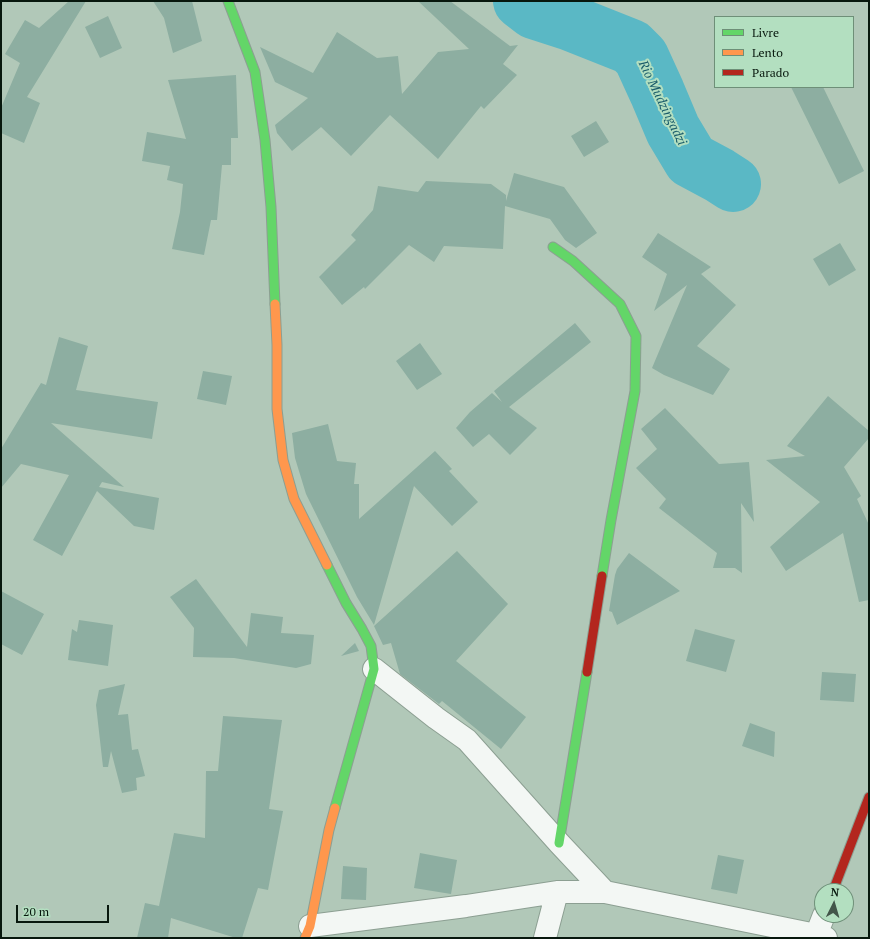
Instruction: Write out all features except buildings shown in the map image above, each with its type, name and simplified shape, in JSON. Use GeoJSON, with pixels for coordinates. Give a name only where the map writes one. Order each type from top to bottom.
{"type":"FeatureCollection","features":[{"type":"Feature","properties":{"kind":"street"},"geometry":{"type":"LineString","coordinates":[[228,1],[255,72],[265,140],[271,215],[277,346],[277,409],[283,460],[294,499],[346,603],[362,629],[370,646],[374,669],[329,830],[308,932],[557,892],[605,892],[820,931]]}},
{"type":"Feature","properties":{"kind":"street"},"geometry":{"type":"LineString","coordinates":[[553,247],[574,261],[620,304],[636,336],[635,391],[611,520],[559,843]]}},
{"type":"Feature","properties":{"kind":"street"},"geometry":{"type":"LineString","coordinates":[[374,669],[436,718],[467,740],[605,892]]}},
{"type":"Feature","properties":{"kind":"street"},"geometry":{"type":"LineString","coordinates":[[836,883],[869,798]]}},
{"type":"Feature","properties":{"kind":"street"},"geometry":{"type":"LineString","coordinates":[[545,938],[557,892]]}},
{"type":"Feature","properties":{"kind":"waterway","name":"Rio Mudzingadzi"},"geometry":{"type":"LineString","coordinates":[[521,1],[534,11],[568,22],[631,47],[641,57],[673,130],[691,160],[733,184]]}},
{"type":"Feature","properties":{"kind":"traffic: fast"},"geometry":{"type":"LineString","coordinates":[[228,1],[255,72],[265,140],[271,207],[275,304]]}},
{"type":"Feature","properties":{"kind":"traffic: fast"},"geometry":{"type":"LineString","coordinates":[[553,247],[573,261],[620,304],[636,336],[635,391],[602,576]]}},
{"type":"Feature","properties":{"kind":"traffic: fast"},"geometry":{"type":"LineString","coordinates":[[327,565],[346,603],[371,646],[374,669],[335,808]]}},
{"type":"Feature","properties":{"kind":"traffic: fast"},"geometry":{"type":"LineString","coordinates":[[559,843],[587,672]]}},
{"type":"Feature","properties":{"kind":"traffic: slow"},"geometry":{"type":"LineString","coordinates":[[275,304],[277,345],[277,409],[283,460],[294,499],[327,565]]}},
{"type":"Feature","properties":{"kind":"traffic: slow"},"geometry":{"type":"LineString","coordinates":[[305,938],[310,926],[329,830],[335,808]]}},
{"type":"Feature","properties":{"kind":"traffic: jam"},"geometry":{"type":"LineString","coordinates":[[587,672],[602,576]]}},
{"type":"Feature","properties":{"kind":"traffic: jam"},"geometry":{"type":"LineString","coordinates":[[836,883],[869,797]]}}]}
